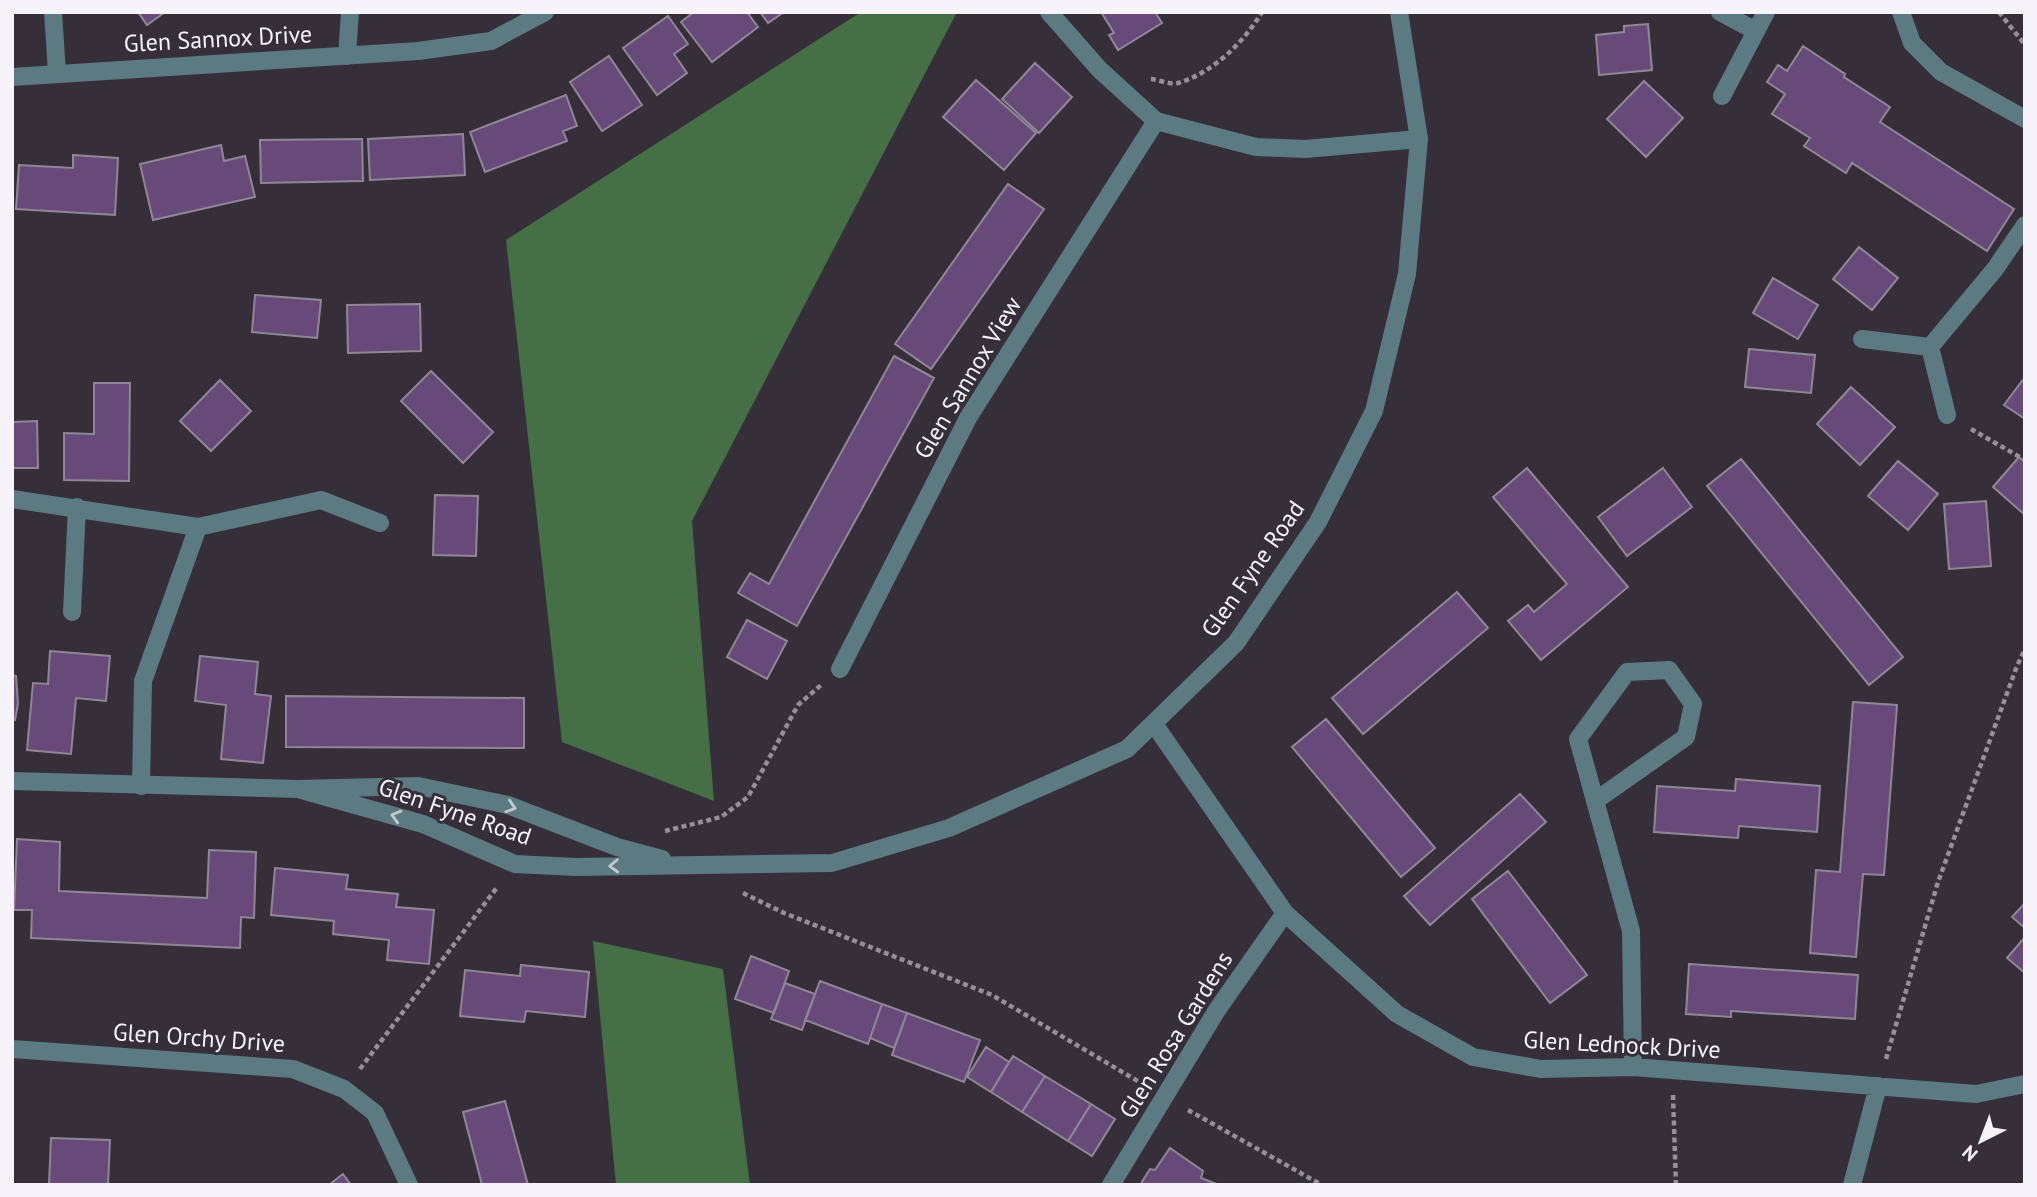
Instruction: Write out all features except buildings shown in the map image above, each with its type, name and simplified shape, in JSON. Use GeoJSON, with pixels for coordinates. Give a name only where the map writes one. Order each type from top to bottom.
{"type":"FeatureCollection","features":[{"type":"Feature","properties":{"kind":"street"},"geometry":{"type":"LineString","coordinates":[[52,12],[57,73]]}},
{"type":"Feature","properties":{"kind":"street"},"geometry":{"type":"LineString","coordinates":[[347,56],[350,12]]}},
{"type":"Feature","properties":{"kind":"street","name":"Glen Sannox Drive"},"geometry":{"type":"LineString","coordinates":[[12,77],[418,51],[491,41],[545,12]]}},
{"type":"Feature","properties":{"kind":"street"},"geometry":{"type":"LineString","coordinates":[[1049,12],[1098,69],[1156,121],[1256,146],[1305,149],[1419,139]]}},
{"type":"Feature","properties":{"kind":"street","name":"Glen Fyne Road"},"geometry":{"type":"LineString","coordinates":[[298,789],[423,824],[515,864],[576,867],[832,863],[948,828],[1127,749],[1236,643],[1318,522],[1374,411],[1407,274],[1419,139],[1399,12]]}},
{"type":"Feature","properties":{"kind":"street"},"geometry":{"type":"LineString","coordinates":[[1720,12],[1756,31]]}},
{"type":"Feature","properties":{"kind":"street"},"geometry":{"type":"LineString","coordinates":[[1722,96],[1766,12]]}},
{"type":"Feature","properties":{"kind":"street"},"geometry":{"type":"LineString","coordinates":[[1901,12],[1912,43],[1941,72],[2025,119]]}},
{"type":"Feature","properties":{"kind":"street","name":"Glen Sannox View"},"geometry":{"type":"LineString","coordinates":[[840,668],[968,418],[1156,121]]}},
{"type":"Feature","properties":{"kind":"street"},"geometry":{"type":"LineString","coordinates":[[1930,347],[1995,269],[2025,225]]}},
{"type":"Feature","properties":{"kind":"street"},"geometry":{"type":"LineString","coordinates":[[1862,339],[1930,347]]}},
{"type":"Feature","properties":{"kind":"street"},"geometry":{"type":"LineString","coordinates":[[1930,347],[1947,415]]}},
{"type":"Feature","properties":{"kind":"street"},"geometry":{"type":"LineString","coordinates":[[12,499],[198,527],[321,500],[380,523]]}},
{"type":"Feature","properties":{"kind":"street"},"geometry":{"type":"LineString","coordinates":[[72,612],[77,507]]}},
{"type":"Feature","properties":{"kind":"street"},"geometry":{"type":"LineString","coordinates":[[141,786],[144,681],[198,527]]}},
{"type":"Feature","properties":{"kind":"street"},"geometry":{"type":"LineString","coordinates":[[1595,802],[1686,737],[1693,704],[1669,670],[1627,672],[1578,739],[1595,802],[1631,931],[1633,1067]]}},
{"type":"Feature","properties":{"kind":"street","name":"Glen Lednock Drive"},"geometry":{"type":"LineString","coordinates":[[1154,724],[1285,913],[1398,1014],[1473,1057],[1541,1069],[1633,1067],[1976,1094],[2025,1084]]}},
{"type":"Feature","properties":{"kind":"street","name":"Glen Fyne Road"},"geometry":{"type":"LineString","coordinates":[[12,781],[298,789],[418,786],[509,805],[617,847],[682,864]]}},
{"type":"Feature","properties":{"kind":"street","name":"Glen Rosa Gardens"},"geometry":{"type":"LineString","coordinates":[[1111,1185],[1217,1010],[1285,913]]}},
{"type":"Feature","properties":{"kind":"street","name":"Glen Orchy Drive"},"geometry":{"type":"LineString","coordinates":[[12,1049],[293,1069],[345,1089],[375,1113],[409,1185]]}},
{"type":"Feature","properties":{"kind":"street"},"geometry":{"type":"LineString","coordinates":[[1852,1185],[1878,1086]]}},
{"type":"Feature","properties":{"kind":"path"},"geometry":{"type":"LineString","coordinates":[[1150,79],[1176,84],[1212,67],[1250,32],[1262,12]]}},
{"type":"Feature","properties":{"kind":"path"},"geometry":{"type":"LineString","coordinates":[[1998,12],[2025,45]]}},
{"type":"Feature","properties":{"kind":"path"},"geometry":{"type":"LineString","coordinates":[[1947,415],[2025,460]]}},
{"type":"Feature","properties":{"kind":"path"},"geometry":{"type":"LineString","coordinates":[[1878,1086],[1938,882],[2025,649]]}},
{"type":"Feature","properties":{"kind":"path"},"geometry":{"type":"LineString","coordinates":[[659,832],[721,817],[748,797],[798,705],[840,668]]}},
{"type":"Feature","properties":{"kind":"path"},"geometry":{"type":"LineString","coordinates":[[345,1089],[515,864]]}},
{"type":"Feature","properties":{"kind":"path"},"geometry":{"type":"LineString","coordinates":[[739,891],[785,913],[992,995],[1322,1185]]}},
{"type":"Feature","properties":{"kind":"path"},"geometry":{"type":"LineString","coordinates":[[1672,1070],[1676,1185]]}},
{"type":"Feature","properties":{"kind":"green space"},"geometry":{"type":"Polygon","coordinates":[[[861,12],[957,12],[692,521],[714,801],[562,742],[506,240],[861,12]]]}},
{"type":"Feature","properties":{"kind":"green space"},"geometry":{"type":"Polygon","coordinates":[[[593,941],[723,969],[750,1185],[616,1185],[593,941]]]}}]}
